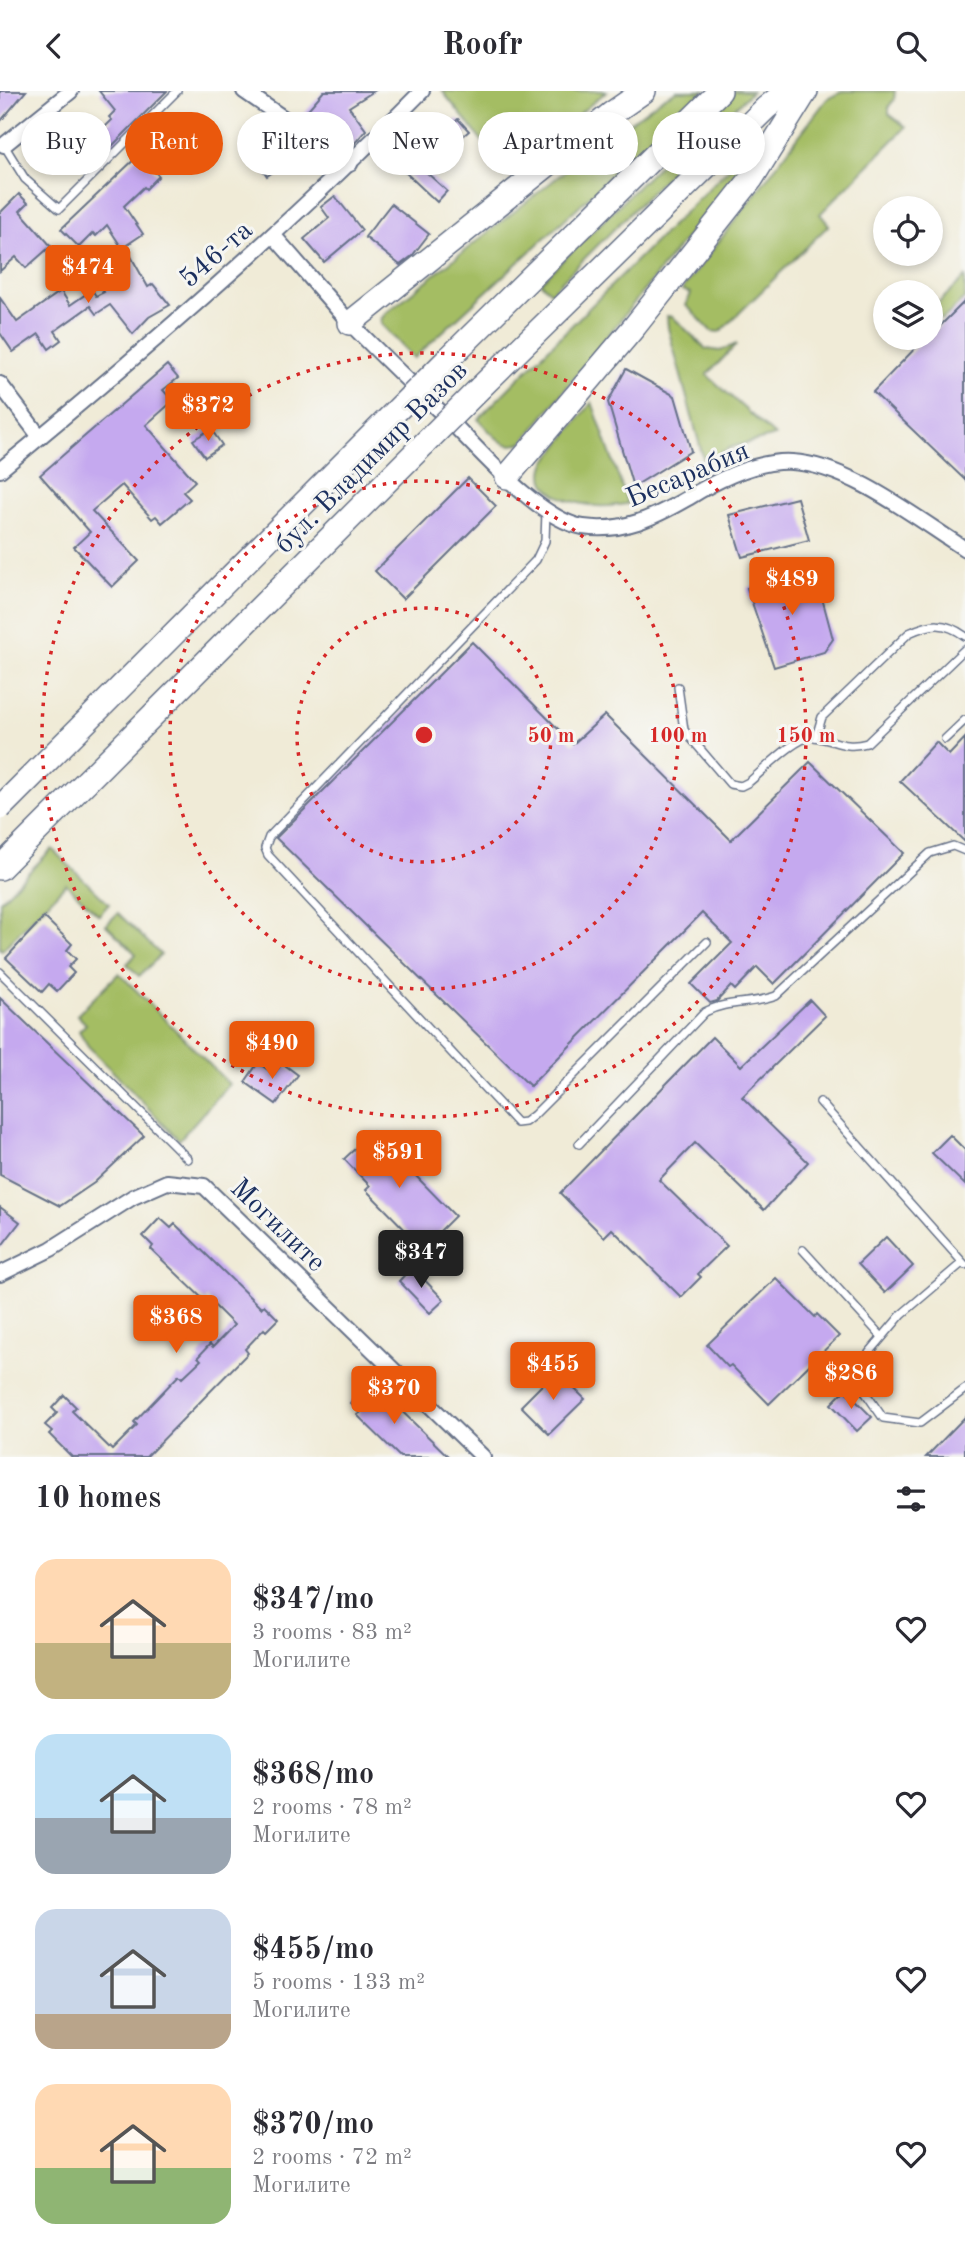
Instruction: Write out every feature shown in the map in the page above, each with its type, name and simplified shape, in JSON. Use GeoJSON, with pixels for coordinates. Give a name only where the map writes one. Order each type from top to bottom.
{"type":"FeatureCollection","features":[{"type":"Feature","properties":{"kind":"main road"},"geometry":{"type":"LineString","coordinates":[[351,323],[611,114],[644,91]]}},
{"type":"Feature","properties":{"kind":"main road","name":"бул. Владимир Вазов"},"geometry":{"type":"LineString","coordinates":[[0,808],[720,91]]}},
{"type":"Feature","properties":{"kind":"main road","name":"бул. Владимир Вазов"},"geometry":{"type":"LineString","coordinates":[[0,868],[480,388],[746,127],[787,91]]}},
{"type":"Feature","properties":{"kind":"main road"},"geometry":{"type":"LineString","coordinates":[[507,477],[635,326],[752,178],[806,91]]}},
{"type":"Feature","properties":{"kind":"street"},"geometry":{"type":"LineString","coordinates":[[4,145],[71,91]]}},
{"type":"Feature","properties":{"kind":"street"},"geometry":{"type":"LineString","coordinates":[[244,91],[274,112]]}},
{"type":"Feature","properties":{"kind":"street","name":"546-та"},"geometry":{"type":"LineString","coordinates":[[354,160],[422,91]]}},
{"type":"Feature","properties":{"kind":"street","name":"546-та"},"geometry":{"type":"LineString","coordinates":[[0,470],[273,235],[338,175]]}},
{"type":"Feature","properties":{"kind":"street","name":"Бесарабия"},"geometry":{"type":"LineString","coordinates":[[273,235],[351,323],[507,477],[546,510],[581,527],[619,528],[654,517],[718,480],[746,470],[791,462],[827,469],[861,483],[965,549]]}},
{"type":"Feature","properties":{"kind":"street"},"geometry":{"type":"LineString","coordinates":[[0,384],[40,437]]}},
{"type":"Feature","properties":{"kind":"street","name":"Могилите"},"geometry":{"type":"LineString","coordinates":[[0,1274],[51,1249],[133,1197],[167,1182],[204,1186],[483,1457]]}},
{"type":"Feature","properties":{"kind":"lane"},"geometry":{"type":"LineString","coordinates":[[4,145],[25,179],[59,209],[177,91]]}},
{"type":"Feature","properties":{"kind":"lane"},"geometry":{"type":"LineString","coordinates":[[546,510],[545,541],[536,560],[269,837],[265,848],[268,855],[517,1123],[525,1122],[534,1115],[707,942]]}},
{"type":"Feature","properties":{"kind":"lane"},"geometry":{"type":"LineString","coordinates":[[816,737],[822,717],[909,633],[923,627],[940,625],[951,626],[965,636]]}},
{"type":"Feature","properties":{"kind":"lane"},"geometry":{"type":"LineString","coordinates":[[678,687],[684,730],[730,784],[741,786],[801,739],[816,737],[854,747],[867,743],[965,649]]}},
{"type":"Feature","properties":{"kind":"lane"},"geometry":{"type":"LineString","coordinates":[[945,739],[965,720]]}},
{"type":"Feature","properties":{"kind":"lane"},"geometry":{"type":"LineString","coordinates":[[579,1144],[705,1012],[717,1005],[766,1000],[775,996],[930,853],[953,846],[965,851]]}},
{"type":"Feature","properties":{"kind":"lane"},"geometry":{"type":"LineString","coordinates":[[0,972],[188,1159]]}},
{"type":"Feature","properties":{"kind":"lane"},"geometry":{"type":"LineString","coordinates":[[820,1102],[964,1264],[902,1314],[869,1353],[856,1379],[883,1418],[920,1423],[965,1389]]}},
{"type":"Feature","properties":{"kind":"lane"},"geometry":{"type":"LineString","coordinates":[[803,1250],[882,1338]]}},
{"type":"Feature","properties":{"kind":"green space"},"geometry":{"type":"Polygon","coordinates":[[[442,91],[607,91],[582,112],[478,112],[478,136],[464,118],[464,112],[459,112],[442,91]]]}},
{"type":"Feature","properties":{"kind":"green space"},"geometry":{"type":"Polygon","coordinates":[[[677,91],[704,91],[681,112],[652,112],[652,139],[638,152],[638,116],[677,91]]]}},
{"type":"Feature","properties":{"kind":"green space"},"geometry":{"type":"Polygon","coordinates":[[[734,91],[752,91],[731,112],[713,112],[734,91]]]}},
{"type":"Feature","properties":{"kind":"green space"},"geometry":{"type":"Polygon","coordinates":[[[843,91],[895,91],[889,114],[906,127],[820,214],[829,225],[720,332],[711,331],[686,305],[691,293],[682,290],[827,99],[843,91]]]}},
{"type":"Feature","properties":{"kind":"green space"},"geometry":{"type":"Polygon","coordinates":[[[652,172],[652,175],[668,175],[551,292],[540,283],[652,172]]]}},
{"type":"Feature","properties":{"kind":"green space"},"geometry":{"type":"Polygon","coordinates":[[[560,175],[613,175],[414,358],[382,325],[381,319],[560,175]]]}},
{"type":"Feature","properties":{"kind":"green space"},"geometry":{"type":"Polygon","coordinates":[[[722,175],[735,175],[523,442],[516,445],[504,443],[478,419],[722,175]]]}},
{"type":"Feature","properties":{"kind":"green space"},"geometry":{"type":"Polygon","coordinates":[[[965,277],[965,298],[943,319],[943,298],[965,277]]]}},
{"type":"Feature","properties":{"kind":"green space"},"geometry":{"type":"Polygon","coordinates":[[[667,316],[673,317],[706,349],[720,351],[737,344],[707,375],[775,436],[732,447],[704,461],[667,316]]]}},
{"type":"Feature","properties":{"kind":"green space"},"geometry":{"type":"Polygon","coordinates":[[[592,402],[628,504],[598,506],[570,501],[554,493],[544,480],[546,462],[592,402]]]}},
{"type":"Feature","properties":{"kind":"green space"},"geometry":{"type":"Polygon","coordinates":[[[52,849],[109,904],[99,915],[66,884],[2,950],[0,901],[52,849]]]}},
{"type":"Feature","properties":{"kind":"green space"},"geometry":{"type":"Polygon","coordinates":[[[118,913],[161,955],[139,976],[127,964],[136,954],[106,925],[118,913]]]}},
{"type":"Feature","properties":{"kind":"green space"},"geometry":{"type":"Polygon","coordinates":[[[119,973],[229,1084],[179,1140],[88,1046],[79,1031],[86,1024],[77,1015],[119,973]]]}},
{"type":"Feature","properties":{"kind":"building"},"geometry":{"type":"Polygon","coordinates":[[[0,91],[26,91],[0,122],[0,91]]]}},
{"type":"Feature","properties":{"kind":"building"},"geometry":{"type":"Polygon","coordinates":[[[99,91],[167,91],[146,112],[125,112],[125,133],[111,147],[111,115],[115,111],[99,91]]]}},
{"type":"Feature","properties":{"kind":"building"},"geometry":{"type":"Polygon","coordinates":[[[324,91],[374,91],[349,107],[353,112],[306,112],[324,91]]]}},
{"type":"Feature","properties":{"kind":"building"},"geometry":{"type":"Polygon","coordinates":[[[354,114],[366,130],[354,144],[354,114]]]}},
{"type":"Feature","properties":{"kind":"building"},"geometry":{"type":"Polygon","coordinates":[[[125,168],[125,175],[159,176],[124,206],[143,234],[122,248],[107,225],[96,236],[93,233],[79,247],[61,229],[125,168]]]}},
{"type":"Feature","properties":{"kind":"building"},"geometry":{"type":"Polygon","coordinates":[[[408,175],[429,175],[447,191],[437,202],[408,175]]]}},
{"type":"Feature","properties":{"kind":"building"},"geometry":{"type":"Polygon","coordinates":[[[19,194],[28,203],[20,211],[51,246],[26,268],[16,257],[0,271],[0,213],[19,194]]]}},
{"type":"Feature","properties":{"kind":"building"},"geometry":{"type":"Polygon","coordinates":[[[335,196],[362,230],[324,262],[304,239],[329,218],[321,207],[335,196]]]}},
{"type":"Feature","properties":{"kind":"building"},"geometry":{"type":"Polygon","coordinates":[[[391,204],[429,234],[412,256],[400,265],[365,237],[391,204]]]}},
{"type":"Feature","properties":{"kind":"building"},"geometry":{"type":"Polygon","coordinates":[[[128,251],[148,287],[153,284],[170,305],[149,317],[133,334],[110,305],[96,314],[90,306],[55,331],[61,340],[49,349],[39,334],[13,352],[0,333],[0,298],[17,322],[61,291],[70,305],[92,290],[96,296],[104,292],[92,271],[128,251]]]}},
{"type":"Feature","properties":{"kind":"building"},"geometry":{"type":"Polygon","coordinates":[[[965,301],[965,480],[873,392],[913,350],[943,350],[943,323],[965,301]]]}},
{"type":"Feature","properties":{"kind":"building"},"geometry":{"type":"Polygon","coordinates":[[[167,365],[178,378],[163,390],[173,401],[146,425],[195,481],[183,492],[190,499],[162,523],[156,516],[152,519],[122,485],[92,511],[139,561],[112,587],[74,547],[90,532],[40,475],[167,365]]]}},
{"type":"Feature","properties":{"kind":"building"},"geometry":{"type":"Polygon","coordinates":[[[626,369],[675,396],[691,451],[633,487],[608,402],[626,369]]]}},
{"type":"Feature","properties":{"kind":"building"},"geometry":{"type":"Polygon","coordinates":[[[211,429],[222,445],[205,457],[193,440],[211,429]]]}},
{"type":"Feature","properties":{"kind":"building"},"geometry":{"type":"Polygon","coordinates":[[[468,478],[496,506],[403,599],[375,571],[468,478]]]}},
{"type":"Feature","properties":{"kind":"building"},"geometry":{"type":"Polygon","coordinates":[[[797,498],[809,540],[742,557],[729,515],[797,498]]]}},
{"type":"Feature","properties":{"kind":"building"},"geometry":{"type":"Polygon","coordinates":[[[814,568],[833,639],[824,652],[774,667],[747,588],[814,568]]]}},
{"type":"Feature","properties":{"kind":"building"},"geometry":{"type":"Polygon","coordinates":[[[472,642],[573,744],[605,715],[731,840],[810,762],[904,853],[774,984],[757,967],[735,990],[731,986],[717,1001],[710,1003],[691,984],[732,943],[702,913],[530,1086],[276,838],[472,642]]]}},
{"type":"Feature","properties":{"kind":"building"},"geometry":{"type":"Polygon","coordinates":[[[965,738],[965,842],[900,781],[936,742],[949,755],[965,738]]]}},
{"type":"Feature","properties":{"kind":"building"},"geometry":{"type":"Polygon","coordinates":[[[44,917],[72,944],[67,950],[76,959],[68,967],[74,973],[57,991],[49,984],[42,992],[6,958],[44,917]]]}},
{"type":"Feature","properties":{"kind":"building"},"geometry":{"type":"Polygon","coordinates":[[[0,998],[144,1136],[94,1183],[60,1206],[0,1175],[0,998]]]}},
{"type":"Feature","properties":{"kind":"building"},"geometry":{"type":"Polygon","coordinates":[[[810,1000],[825,1016],[742,1097],[808,1162],[764,1210],[695,1143],[659,1180],[727,1246],[698,1274],[701,1277],[681,1297],[612,1229],[604,1237],[560,1193],[712,1037],[741,1066],[810,1000]]]}},
{"type":"Feature","properties":{"kind":"building"},"geometry":{"type":"Polygon","coordinates":[[[258,1063],[274,1074],[282,1063],[298,1075],[276,1104],[245,1082],[258,1063]]]}},
{"type":"Feature","properties":{"kind":"building"},"geometry":{"type":"Polygon","coordinates":[[[373,1132],[455,1216],[423,1248],[366,1190],[370,1186],[344,1159],[373,1132]]]}},
{"type":"Feature","properties":{"kind":"building"},"geometry":{"type":"Polygon","coordinates":[[[950,1135],[965,1150],[965,1185],[932,1153],[950,1135]]]}},
{"type":"Feature","properties":{"kind":"building"},"geometry":{"type":"Polygon","coordinates":[[[0,1207],[20,1222],[0,1248],[0,1207]]]}},
{"type":"Feature","properties":{"kind":"building"},"geometry":{"type":"Polygon","coordinates":[[[160,1218],[171,1228],[175,1224],[261,1308],[264,1305],[278,1319],[266,1331],[264,1329],[245,1349],[248,1353],[146,1457],[72,1457],[49,1434],[52,1431],[45,1425],[57,1413],[52,1408],[64,1395],[76,1407],[72,1411],[112,1450],[137,1425],[134,1422],[179,1375],[182,1378],[201,1360],[198,1357],[210,1344],[213,1347],[234,1325],[151,1249],[153,1246],[143,1236],[160,1218]]]}},
{"type":"Feature","properties":{"kind":"building"},"geometry":{"type":"Polygon","coordinates":[[[886,1237],[913,1266],[885,1293],[858,1264],[886,1237]]]}},
{"type":"Feature","properties":{"kind":"building"},"geometry":{"type":"Polygon","coordinates":[[[412,1267],[444,1300],[430,1313],[399,1281],[412,1267]]]}},
{"type":"Feature","properties":{"kind":"building"},"geometry":{"type":"Polygon","coordinates":[[[776,1278],[815,1317],[817,1314],[839,1336],[769,1404],[707,1345],[776,1278]]]}},
{"type":"Feature","properties":{"kind":"building"},"geometry":{"type":"Polygon","coordinates":[[[556,1371],[585,1399],[549,1434],[521,1406],[556,1371]]]}},
{"type":"Feature","properties":{"kind":"building"},"geometry":{"type":"Polygon","coordinates":[[[367,1384],[378,1395],[381,1391],[449,1457],[400,1457],[357,1415],[360,1413],[350,1403],[367,1384]]]}},
{"type":"Feature","properties":{"kind":"building"},"geometry":{"type":"Polygon","coordinates":[[[845,1390],[872,1417],[857,1431],[831,1404],[845,1390]]]}},
{"type":"Feature","properties":{"kind":"building"},"geometry":{"type":"Polygon","coordinates":[[[965,1417],[965,1457],[926,1457],[965,1417]]]}}]}
